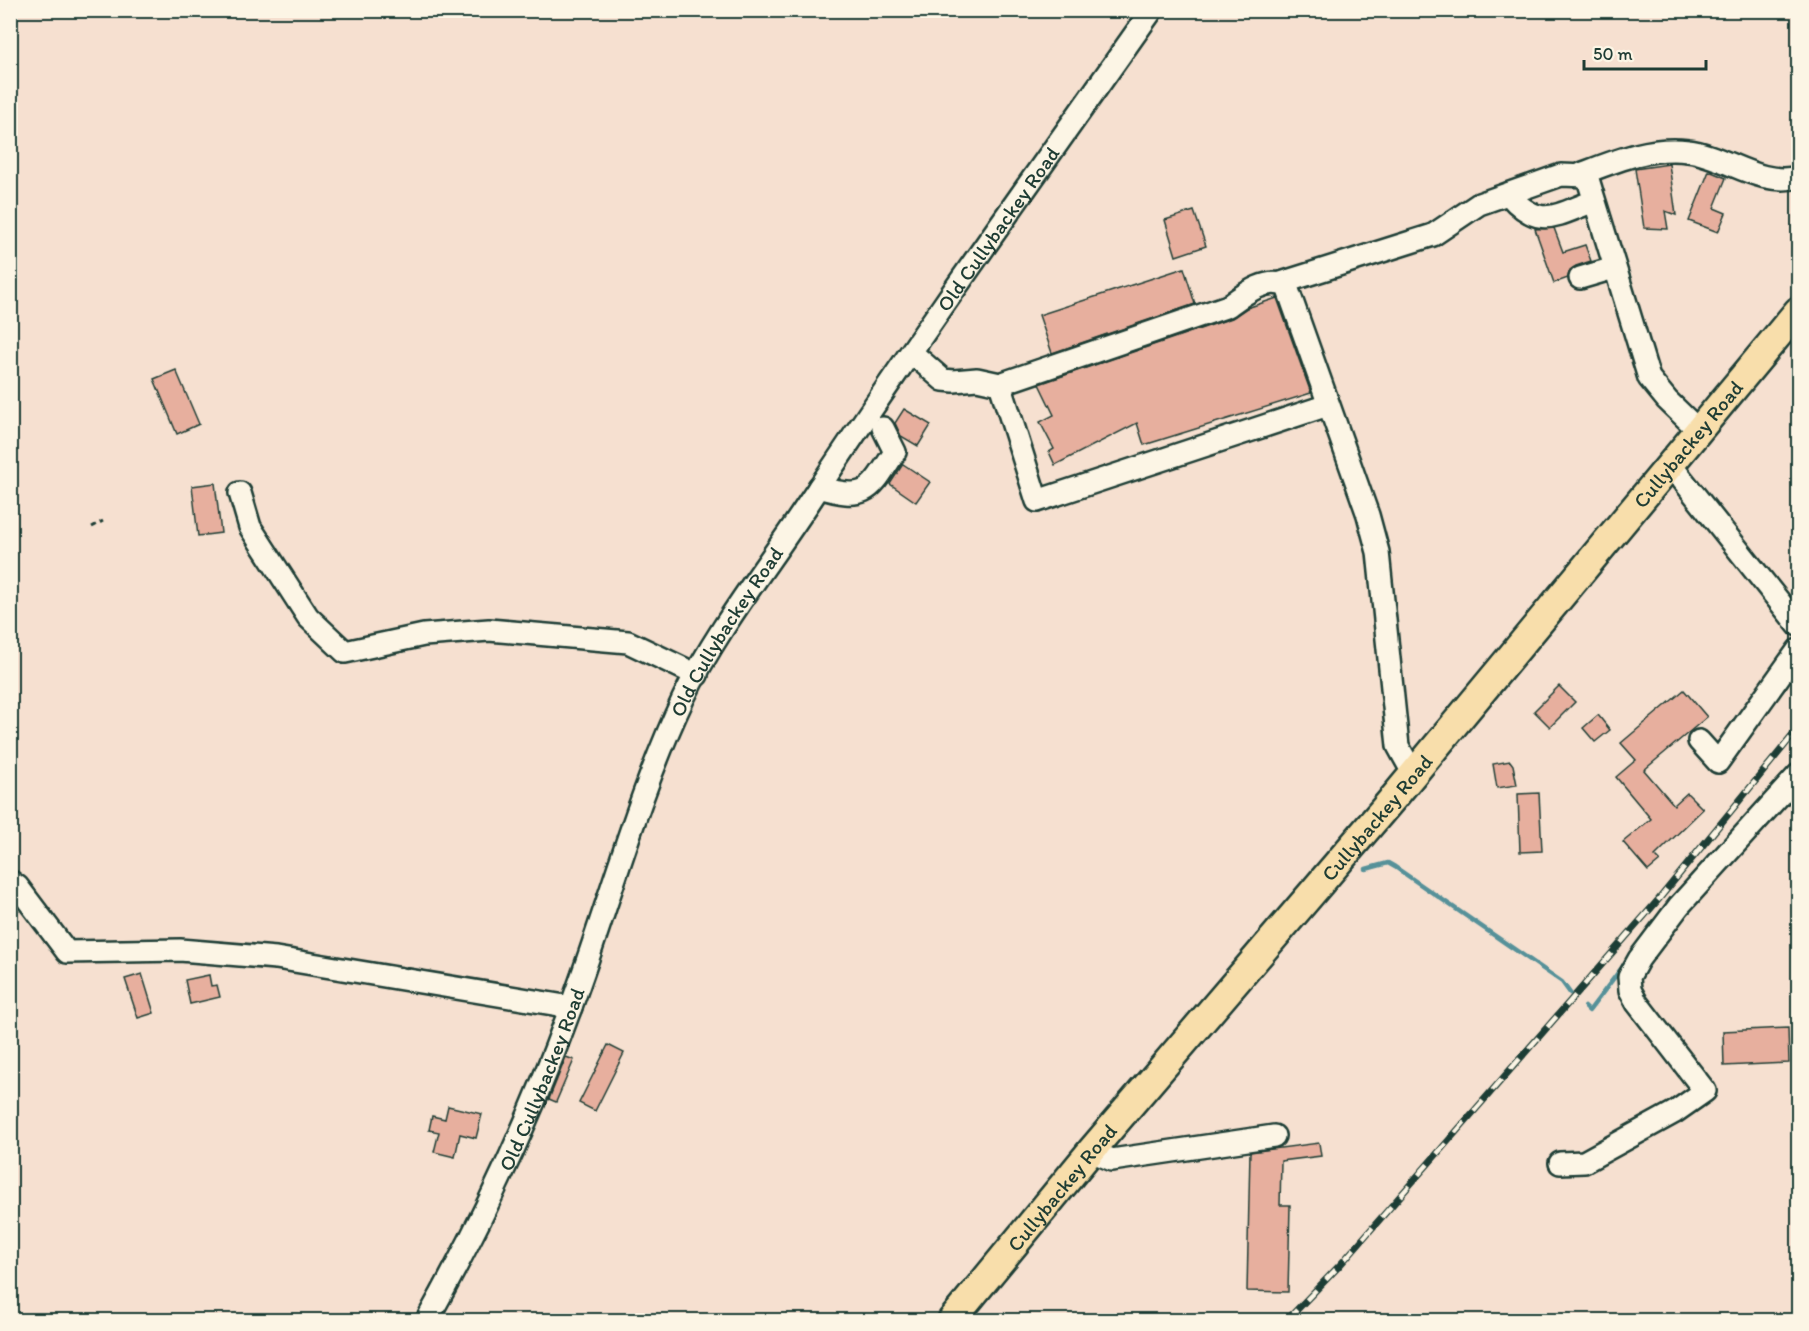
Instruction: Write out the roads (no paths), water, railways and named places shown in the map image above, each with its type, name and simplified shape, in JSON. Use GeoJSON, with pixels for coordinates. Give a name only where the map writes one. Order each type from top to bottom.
{"type":"FeatureCollection","features":[{"type":"Feature","properties":{"kind":"main road","name":"Cullybackey Road"},"geometry":{"type":"LineString","coordinates":[[952,1320],[1091,1150],[1413,773],[1798,310]]}},
{"type":"Feature","properties":{"kind":"street","name":"Old Cullybackey Road"},"geometry":{"type":"LineString","coordinates":[[427,1320],[493,1196],[571,1007],[648,783],[684,696],[819,487],[1152,10]]}},
{"type":"Feature","properties":{"kind":"street"},"geometry":{"type":"LineString","coordinates":[[912,353],[943,380],[977,379],[1000,384],[1228,306],[1250,290],[1281,283],[1433,234],[1479,204],[1562,175],[1581,174],[1646,152],[1688,151],[1707,155],[1750,173],[1772,177],[1798,177]]}},
{"type":"Feature","properties":{"kind":"street"},"geometry":{"type":"LineString","coordinates":[[1581,174],[1587,176],[1649,378],[1667,400],[1698,430]]}},
{"type":"Feature","properties":{"kind":"street"},"geometry":{"type":"LineString","coordinates":[[1508,194],[1523,211],[1534,217],[1546,217],[1594,201]]}},
{"type":"Feature","properties":{"kind":"street"},"geometry":{"type":"LineString","coordinates":[[1580,278],[1614,268]]}},
{"type":"Feature","properties":{"kind":"street"},"geometry":{"type":"LineString","coordinates":[[1281,283],[1287,286],[1362,497],[1378,552],[1398,746],[1413,773]]}},
{"type":"Feature","properties":{"kind":"street"},"geometry":{"type":"LineString","coordinates":[[1000,384],[1037,501],[1328,405]]}},
{"type":"Feature","properties":{"kind":"street"},"geometry":{"type":"LineString","coordinates":[[819,487],[848,495],[862,493],[874,483],[895,452],[883,428]]}},
{"type":"Feature","properties":{"kind":"street"},"geometry":{"type":"LineString","coordinates":[[1670,464],[1798,625]]}},
{"type":"Feature","properties":{"kind":"street"},"geometry":{"type":"LineString","coordinates":[[240,494],[250,527],[308,617],[345,652],[424,634],[489,630],[628,642],[697,675]]}},
{"type":"Feature","properties":{"kind":"street"},"geometry":{"type":"LineString","coordinates":[[1699,741],[1718,762],[1798,650]]}},
{"type":"Feature","properties":{"kind":"street"},"geometry":{"type":"LineString","coordinates":[[1560,1163],[1584,1162],[1675,1112],[1705,1091],[1637,1003],[1630,990],[1629,977],[1639,959],[1678,906],[1798,775]]}},
{"type":"Feature","properties":{"kind":"street"},"geometry":{"type":"LineString","coordinates":[[10,881],[18,887],[67,952],[180,950],[276,958],[571,1007]]}},
{"type":"Feature","properties":{"kind":"street"},"geometry":{"type":"LineString","coordinates":[[1091,1150],[1112,1160],[1274,1136]]}},
{"type":"Feature","properties":{"kind":"waterway"},"geometry":{"type":"LineString","coordinates":[[1366,869],[1388,863],[1395,867],[1562,982],[1570,993]]}},
{"type":"Feature","properties":{"kind":"waterway"},"geometry":{"type":"LineString","coordinates":[[1585,1007],[1589,1011],[1626,962]]}},
{"type":"Feature","properties":{"kind":"railway"},"geometry":{"type":"LineString","coordinates":[[1287,1320],[1340,1265],[1659,899],[1798,729]]}}]}
